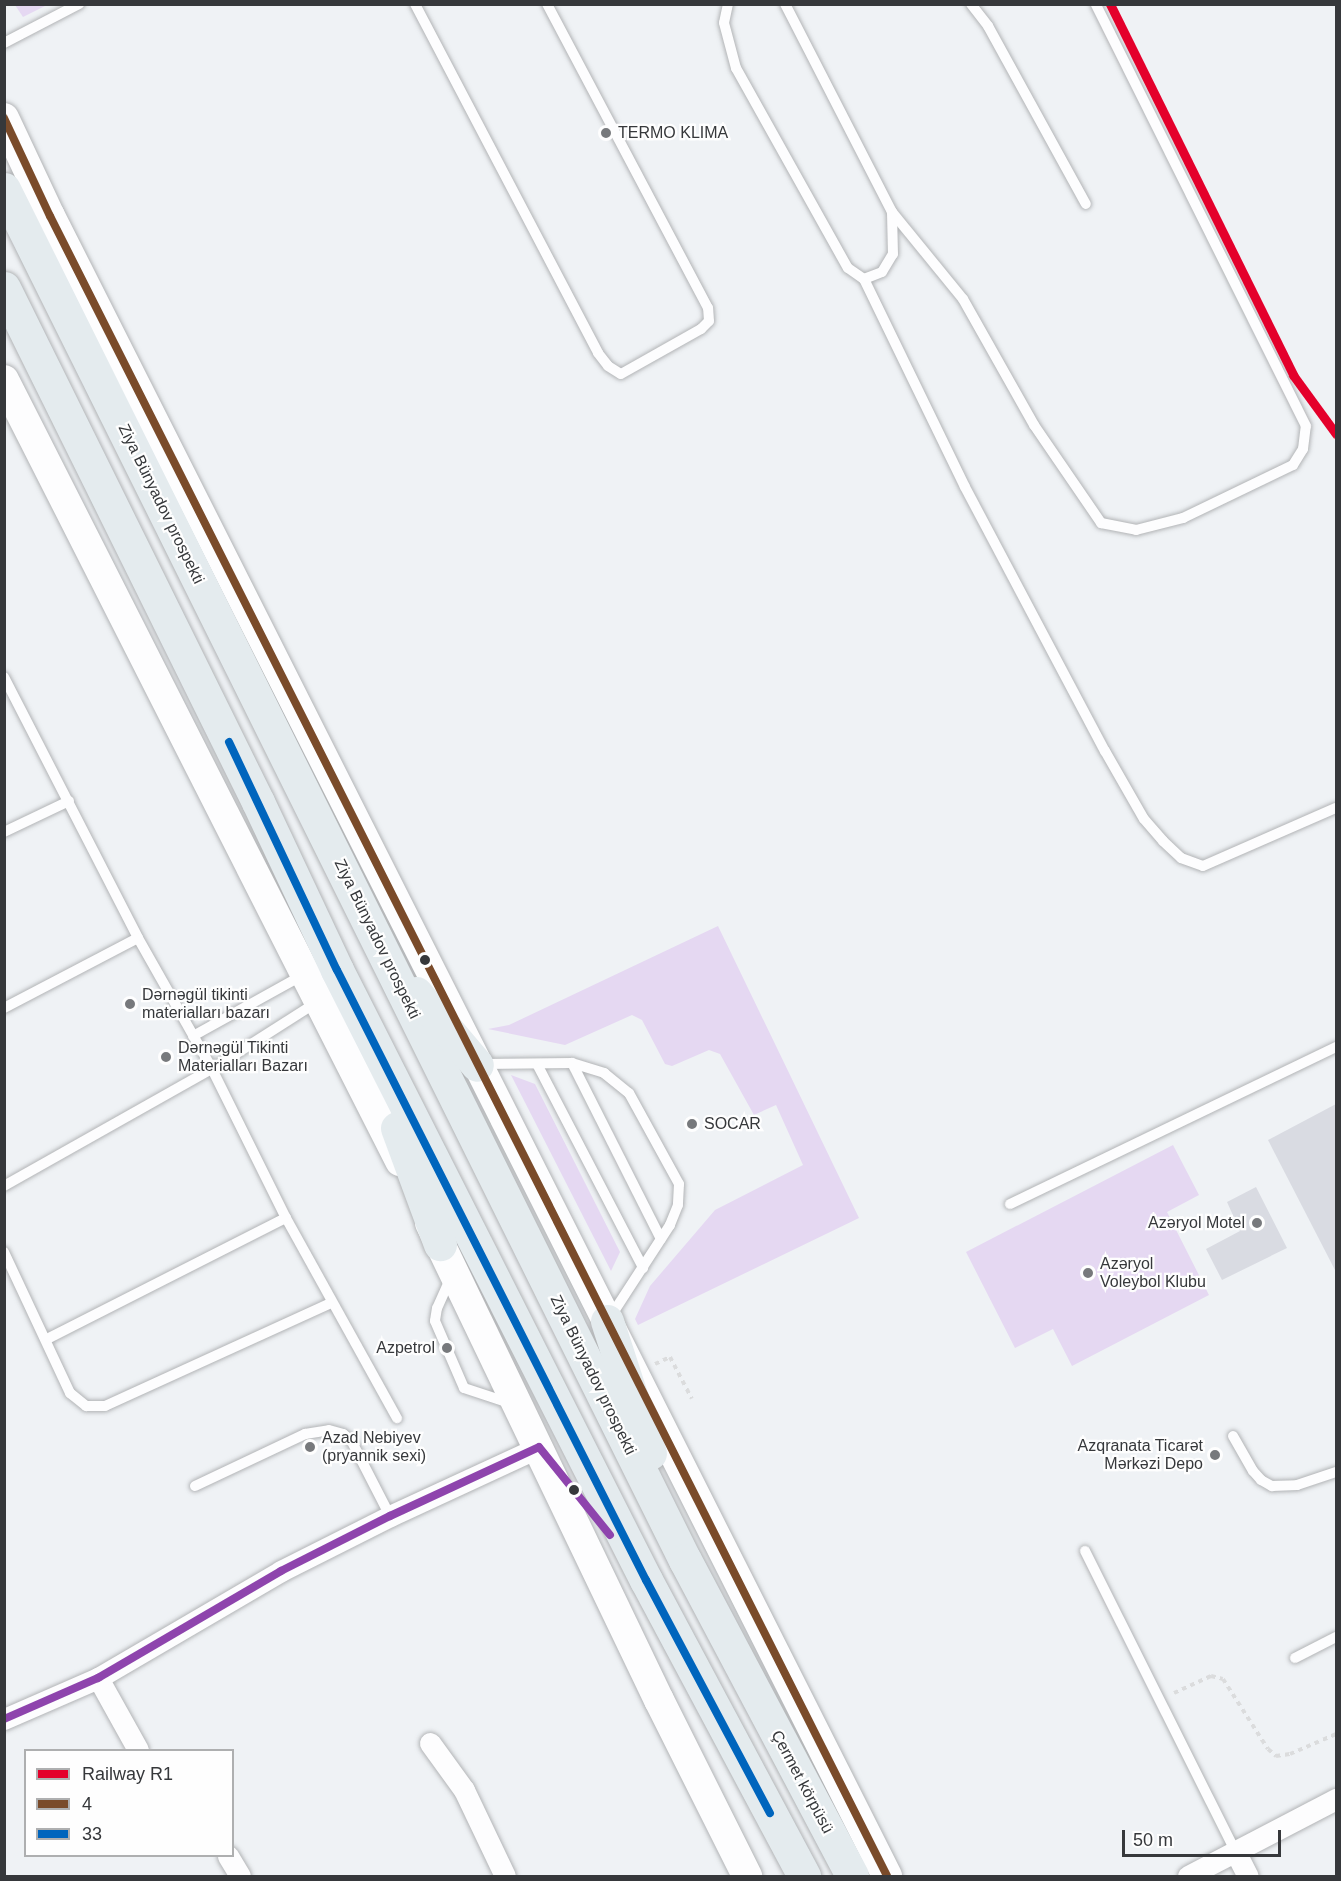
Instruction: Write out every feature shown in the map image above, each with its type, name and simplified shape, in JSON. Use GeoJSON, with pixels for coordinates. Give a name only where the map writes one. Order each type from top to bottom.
{"type":"FeatureCollection","features":[{"type":"Feature","properties":{"kind":"main road","name":"Ziya Bünyadov prospekti"},"geometry":{"type":"LineString","coordinates":[[4,118],[50,216],[886,1876]]}},
{"type":"Feature","properties":{"kind":"main road"},"geometry":{"type":"LineString","coordinates":[[4,182],[28,194],[50,216]]}},
{"type":"Feature","properties":{"kind":"main road","name":"Ziya Bünyadov prospekti"},"geometry":{"type":"LineString","coordinates":[[4,189],[685,1560],[752,1688]]}},
{"type":"Feature","properties":{"kind":"main road"},"geometry":{"type":"LineString","coordinates":[[4,288],[258,802],[337,970],[646,1580],[804,1876]]}},
{"type":"Feature","properties":{"kind":"main road"},"geometry":{"type":"LineString","coordinates":[[4,380],[305,974],[320,999],[520,1407],[658,1700],[747,1876]]}},
{"type":"Feature","properties":{"kind":"main road"},"geometry":{"type":"LineString","coordinates":[[383,954],[477,1065]]}},
{"type":"Feature","properties":{"kind":"main road"},"geometry":{"type":"LineString","coordinates":[[337,970],[447,1257]]}},
{"type":"Feature","properties":{"kind":"main road"},"geometry":{"type":"LineString","coordinates":[[607,1322],[685,1560]]}},
{"type":"Feature","properties":{"kind":"main road"},"geometry":{"type":"LineString","coordinates":[[539,1447],[646,1580]]}},
{"type":"Feature","properties":{"kind":"main road","name":"Çermet körpüsü"},"geometry":{"type":"LineString","coordinates":[[752,1688],[852,1876]]}},
{"type":"Feature","properties":{"kind":"street"},"geometry":{"type":"LineString","coordinates":[[4,1719],[98,1678],[281,1571],[390,1516],[539,1447]]}},
{"type":"Feature","properties":{"kind":"street"},"geometry":{"type":"LineString","coordinates":[[98,1678],[137,1749]]}},
{"type":"Feature","properties":{"kind":"street"},"geometry":{"type":"LineString","coordinates":[[430,1743],[464,1790],[505,1876]]}},
{"type":"Feature","properties":{"kind":"street"},"geometry":{"type":"LineString","coordinates":[[1188,1876],[1336,1799]]}},
{"type":"Feature","properties":{"kind":"street"},"geometry":{"type":"LineString","coordinates":[[1235,1851],[1248,1876]]}},
{"type":"Feature","properties":{"kind":"street"},"geometry":{"type":"LineString","coordinates":[[229,1857],[240,1876]]}},
{"type":"Feature","properties":{"kind":"lane"},"geometry":{"type":"LineString","coordinates":[[4,43],[79,4]]}},
{"type":"Feature","properties":{"kind":"lane"},"geometry":{"type":"LineString","coordinates":[[415,4],[598,353],[608,366],[621,374],[701,329],[709,321],[708,308],[547,4]]}},
{"type":"Feature","properties":{"kind":"lane"},"geometry":{"type":"LineString","coordinates":[[728,4],[724,23],[736,68],[848,268],[864,279],[976,508],[1105,751],[1144,819],[1181,858],[1203,866],[1336,808]]}},
{"type":"Feature","properties":{"kind":"lane"},"geometry":{"type":"LineString","coordinates":[[785,4],[892,212],[963,299],[1034,425],[1101,523],[1136,530],[1183,518],[1293,465],[1303,449],[1306,426],[1096,4]]}},
{"type":"Feature","properties":{"kind":"lane"},"geometry":{"type":"LineString","coordinates":[[971,4],[988,26],[1086,204]]}},
{"type":"Feature","properties":{"kind":"lane"},"geometry":{"type":"LineString","coordinates":[[864,279],[882,272],[893,254],[892,212]]}},
{"type":"Feature","properties":{"kind":"lane"},"geometry":{"type":"LineString","coordinates":[[4,677],[138,938],[212,1069],[331,1304],[397,1418]]}},
{"type":"Feature","properties":{"kind":"lane"},"geometry":{"type":"LineString","coordinates":[[4,832],[69,801]]}},
{"type":"Feature","properties":{"kind":"lane"},"geometry":{"type":"LineString","coordinates":[[4,1008],[138,938]]}},
{"type":"Feature","properties":{"kind":"lane"},"geometry":{"type":"LineString","coordinates":[[193,1036],[305,974]]}},
{"type":"Feature","properties":{"kind":"lane"},"geometry":{"type":"LineString","coordinates":[[4,1186],[212,1069],[320,999]]}},
{"type":"Feature","properties":{"kind":"lane"},"geometry":{"type":"LineString","coordinates":[[1010,1204],[1336,1047]]}},
{"type":"Feature","properties":{"kind":"lane"},"geometry":{"type":"LineString","coordinates":[[477,1065],[572,1063],[604,1073],[629,1093],[679,1184],[678,1205],[661,1239],[607,1322]]}},
{"type":"Feature","properties":{"kind":"lane"},"geometry":{"type":"LineString","coordinates":[[572,1063],[661,1239]]}},
{"type":"Feature","properties":{"kind":"lane"},"geometry":{"type":"LineString","coordinates":[[537,1064],[643,1268]]}},
{"type":"Feature","properties":{"kind":"lane"},"geometry":{"type":"LineString","coordinates":[[47,1339],[286,1218]]}},
{"type":"Feature","properties":{"kind":"lane"},"geometry":{"type":"LineString","coordinates":[[4,1252],[47,1339],[70,1393],[86,1406],[105,1406],[331,1304]]}},
{"type":"Feature","properties":{"kind":"lane"},"geometry":{"type":"LineString","coordinates":[[447,1257],[435,1321],[464,1388],[520,1407]]}},
{"type":"Feature","properties":{"kind":"lane"},"geometry":{"type":"LineString","coordinates":[[195,1486],[305,1434],[329,1430],[349,1437],[390,1516]]}},
{"type":"Feature","properties":{"kind":"lane"},"geometry":{"type":"LineString","coordinates":[[1233,1436],[1253,1471],[1261,1480],[1272,1486],[1297,1485],[1336,1472]]}},
{"type":"Feature","properties":{"kind":"lane"},"geometry":{"type":"LineString","coordinates":[[1085,1551],[1235,1851]]}},
{"type":"Feature","properties":{"kind":"lane"},"geometry":{"type":"LineString","coordinates":[[1295,1658],[1336,1637]]}},
{"type":"Feature","properties":{"kind":"path"},"geometry":{"type":"LineString","coordinates":[[670,1357],[692,1399]]}},
{"type":"Feature","properties":{"kind":"path"},"geometry":{"type":"LineString","coordinates":[[1159,1699],[1211,1676],[1223,1679],[1268,1749],[1276,1756],[1290,1754],[1336,1734]]}},
{"type":"Feature","properties":{"kind":"shaded area"},"geometry":{"type":"Polygon","coordinates":[[[15,5],[47,5],[23,17],[15,5]]]}},
{"type":"Feature","properties":{"kind":"shaded area"},"geometry":{"type":"Polygon","coordinates":[[[718,926],[859,1218],[638,1325],[635,1319],[650,1286],[715,1210],[803,1165],[776,1105],[754,1115],[720,1054],[709,1050],[672,1066],[665,1064],[642,1020],[632,1015],[565,1045],[488,1029],[509,1025],[718,926]]]}},
{"type":"Feature","properties":{"kind":"shaded area"},"geometry":{"type":"Polygon","coordinates":[[[511,1075],[535,1084],[620,1252],[611,1271],[511,1075]]]}},
{"type":"Feature","properties":{"kind":"shaded area","name":"Azəryol Voleybol Klubu"},"geometry":{"type":"Polygon","coordinates":[[[1173,1145],[1199,1195],[1167,1212],[1209,1295],[1072,1366],[1053,1329],[1015,1348],[966,1252],[1173,1145]]]}},
{"type":"Feature","properties":{"kind":"building"},"geometry":{"type":"Polygon","coordinates":[[[1336,1104],[1336,1272],[1268,1140],[1336,1104]]]}},
{"type":"Feature","properties":{"kind":"building"},"geometry":{"type":"Polygon","coordinates":[[[1256,1187],[1287,1248],[1222,1280],[1206,1249],[1240,1231],[1227,1202],[1256,1187]]]}},
{"type":"Feature","properties":{"kind":"rail line","name":"R1"},"geometry":{"type":"LineString","coordinates":[[1110,4],[1293,375],[1336,434]]}},
{"type":"Feature","properties":{"kind":"transit line","name":"4"},"geometry":{"type":"LineString","coordinates":[[4,118],[50,216],[887,1876]]}},
{"type":"Feature","properties":{"kind":"transit line","name":"33"},"geometry":{"type":"LineString","coordinates":[[229,742],[337,970],[646,1580],[770,1813]]}},
{"type":"Feature","properties":{"kind":"transit line"},"geometry":{"type":"LineString","coordinates":[[4,1719],[98,1678],[281,1571],[390,1516],[539,1447],[610,1535]]}},
{"type":"Feature","properties":{"kind":"place","name":"TERMO KLIMA"},"geometry":{"type":"Point","coordinates":[606,133]}},
{"type":"Feature","properties":{"kind":"place","name":"Dərnəgül tikinti materialları bazarı"},"geometry":{"type":"Point","coordinates":[130,1004]}},
{"type":"Feature","properties":{"kind":"place","name":"Dərnəgül Tikinti Materialları Bazarı"},"geometry":{"type":"Point","coordinates":[166,1057]}},
{"type":"Feature","properties":{"kind":"place","name":"SOCAR"},"geometry":{"type":"Point","coordinates":[692,1124]}},
{"type":"Feature","properties":{"kind":"place","name":"Azəryol Motel"},"geometry":{"type":"Point","coordinates":[1257,1223]}},
{"type":"Feature","properties":{"kind":"place","name":"Azəryol Voleybol Klubu"},"geometry":{"type":"Point","coordinates":[1088,1273]}},
{"type":"Feature","properties":{"kind":"place","name":"Azpetrol"},"geometry":{"type":"Point","coordinates":[447,1348]}},
{"type":"Feature","properties":{"kind":"place","name":"Azad Nebiyev (pryannik sexi)"},"geometry":{"type":"Point","coordinates":[310,1447]}},
{"type":"Feature","properties":{"kind":"place","name":"Azqranata Ticarət Mərkəzi Depo"},"geometry":{"type":"Point","coordinates":[1215,1455]}}]}
